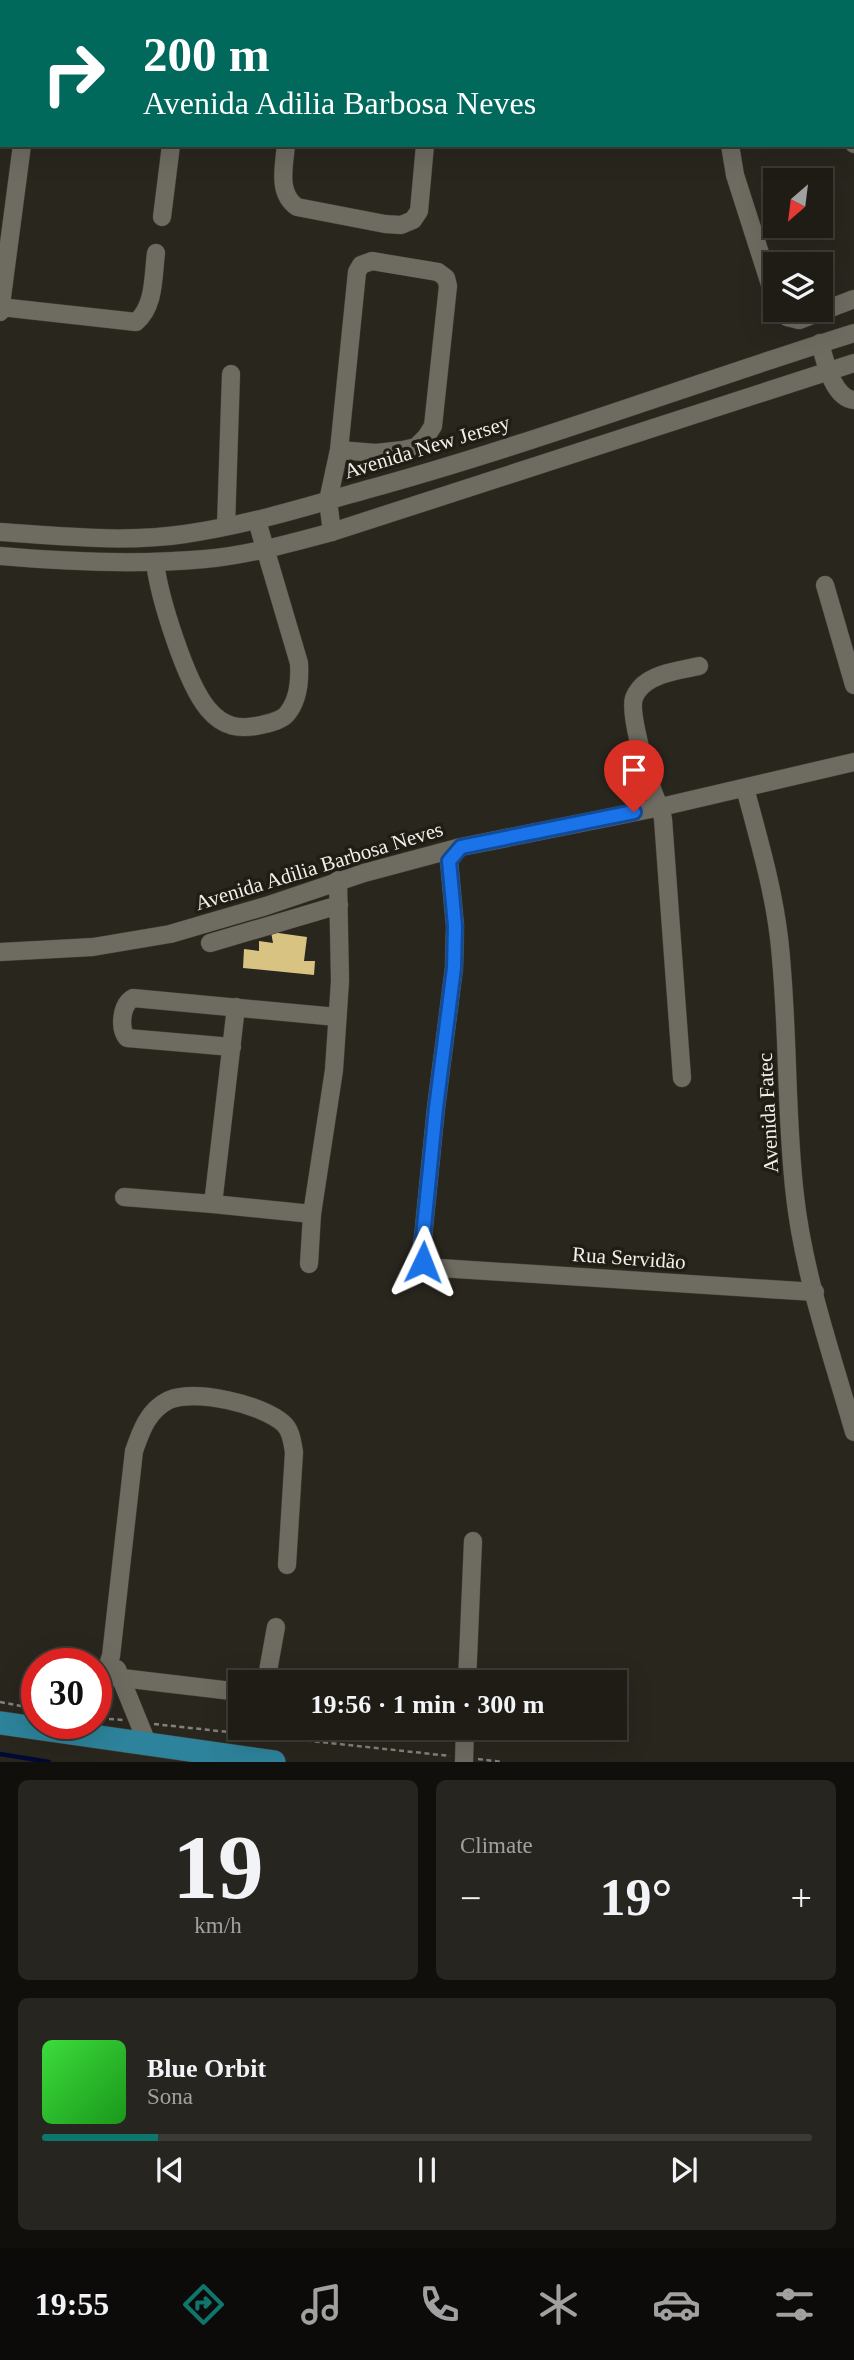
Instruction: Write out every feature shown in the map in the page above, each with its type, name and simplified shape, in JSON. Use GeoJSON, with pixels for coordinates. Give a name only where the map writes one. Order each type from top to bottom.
{"type":"FeatureCollection","features":[{"type":"Feature","properties":{"kind":"main road"},"geometry":{"type":"LineString","coordinates":[[0,1723],[21,1725]]}},
{"type":"Feature","properties":{"kind":"main road"},"geometry":{"type":"LineString","coordinates":[[112,1736],[148,1745],[274,1762]]}},
{"type":"Feature","properties":{"kind":"street"},"geometry":{"type":"LineString","coordinates":[[22,147],[0,308],[135,322],[144,315],[148,306],[156,253]]}},
{"type":"Feature","properties":{"kind":"street"},"geometry":{"type":"LineString","coordinates":[[162,217],[171,147]]}},
{"type":"Feature","properties":{"kind":"street"},"geometry":{"type":"LineString","coordinates":[[286,147],[284,192],[288,201],[297,206],[401,225],[413,220],[419,211],[425,147]]}},
{"type":"Feature","properties":{"kind":"street"},"geometry":{"type":"LineString","coordinates":[[730,147],[733,168],[763,262]]}},
{"type":"Feature","properties":{"kind":"street"},"geometry":{"type":"LineString","coordinates":[[332,532],[328,501],[339,450],[356,272],[361,265],[372,261],[439,272],[446,278],[448,286],[433,426],[416,447],[376,453],[339,450]]}},
{"type":"Feature","properties":{"kind":"street"},"geometry":{"type":"LineString","coordinates":[[833,307],[854,299]]}},
{"type":"Feature","properties":{"kind":"street","name":"Avenida New Jersey"},"geometry":{"type":"LineString","coordinates":[[0,532],[55,536],[184,535],[257,521],[428,473],[854,332]]}},
{"type":"Feature","properties":{"kind":"street"},"geometry":{"type":"LineString","coordinates":[[820,343],[828,370],[844,396],[854,400]]}},
{"type":"Feature","properties":{"kind":"street"},"geometry":{"type":"LineString","coordinates":[[0,556],[74,562],[147,562],[207,559],[266,550],[332,532],[854,363]]}},
{"type":"Feature","properties":{"kind":"street"},"geometry":{"type":"LineString","coordinates":[[226,526],[230,374]]}},
{"type":"Feature","properties":{"kind":"street"},"geometry":{"type":"LineString","coordinates":[[428,473],[435,497]]}},
{"type":"Feature","properties":{"kind":"street"},"geometry":{"type":"LineString","coordinates":[[379,487],[387,514]]}},
{"type":"Feature","properties":{"kind":"street"},"geometry":{"type":"LineString","coordinates":[[136,537],[196,690],[214,716],[232,726],[246,728],[269,723],[286,714],[294,701],[299,677],[296,651],[257,521]]}},
{"type":"Feature","properties":{"kind":"street"},"geometry":{"type":"LineString","coordinates":[[825,585],[854,685]]}},
{"type":"Feature","properties":{"kind":"street"},"geometry":{"type":"LineString","coordinates":[[682,1077],[661,807],[652,792],[633,714],[633,700],[645,683],[658,676],[699,666]]}},
{"type":"Feature","properties":{"kind":"street","name":"Avenida Adilia Barbosa Neves"},"geometry":{"type":"LineString","coordinates":[[0,953],[93,947],[170,934],[364,873],[854,762]]}},
{"type":"Feature","properties":{"kind":"street","name":"Avenida Fatec"},"geometry":{"type":"LineString","coordinates":[[745,788],[770,887],[779,936],[795,1199],[815,1292],[854,1432]]}},
{"type":"Feature","properties":{"kind":"street","name":"Rua Servidão"},"geometry":{"type":"LineString","coordinates":[[455,854],[454,968],[421,1257],[428,1266],[815,1292]]}},
{"type":"Feature","properties":{"kind":"street"},"geometry":{"type":"LineString","coordinates":[[309,1264],[312,1214],[334,1070],[340,981],[338,880]]}},
{"type":"Feature","properties":{"kind":"street"},"geometry":{"type":"LineString","coordinates":[[210,943],[340,905]]}},
{"type":"Feature","properties":{"kind":"street"},"geometry":{"type":"LineString","coordinates":[[232,1047],[127,1038],[124,1035],[123,1010],[127,1001],[133,998],[337,1017]]}},
{"type":"Feature","properties":{"kind":"street"},"geometry":{"type":"LineString","coordinates":[[214,1204],[236,1007]]}},
{"type":"Feature","properties":{"kind":"street"},"geometry":{"type":"LineString","coordinates":[[124,1197],[312,1214]]}},
{"type":"Feature","properties":{"kind":"street"},"geometry":{"type":"LineString","coordinates":[[148,1745],[139,1722],[113,1676],[111,1656],[134,1451],[142,1426],[155,1410],[170,1400],[187,1397],[233,1401],[263,1411],[284,1423],[292,1436],[294,1452],[287,1565]]}},
{"type":"Feature","properties":{"kind":"street"},"geometry":{"type":"LineString","coordinates":[[468,1670],[473,1541]]}},
{"type":"Feature","properties":{"kind":"street"},"geometry":{"type":"LineString","coordinates":[[268,1670],[276,1626]]}},
{"type":"Feature","properties":{"kind":"street"},"geometry":{"type":"LineString","coordinates":[[113,1676],[228,1690]]}},
{"type":"Feature","properties":{"kind":"street"},"geometry":{"type":"LineString","coordinates":[[464,1759],[465,1740]]}},
{"type":"Feature","properties":{"kind":"path"},"geometry":{"type":"LineString","coordinates":[[0,1702],[21,1706]]}},
{"type":"Feature","properties":{"kind":"path"},"geometry":{"type":"LineString","coordinates":[[112,1719],[502,1762]]}},
{"type":"Feature","properties":{"kind":"building"},"geometry":{"type":"Polygon","coordinates":[[[271,932],[307,937],[304,961],[315,961],[314,975],[243,968],[244,949],[259,951],[259,941],[273,943],[271,932]]]}},
{"type":"Feature","properties":{"kind":"waterway"},"geometry":{"type":"LineString","coordinates":[[0,1754],[49,1762]]}},
{"type":"Feature","properties":{"kind":"route"},"geometry":{"type":"LineString","coordinates":[[423,1262],[421,1257],[436,1108],[454,968],[455,926],[449,861],[461,847],[634,812]]}}]}
